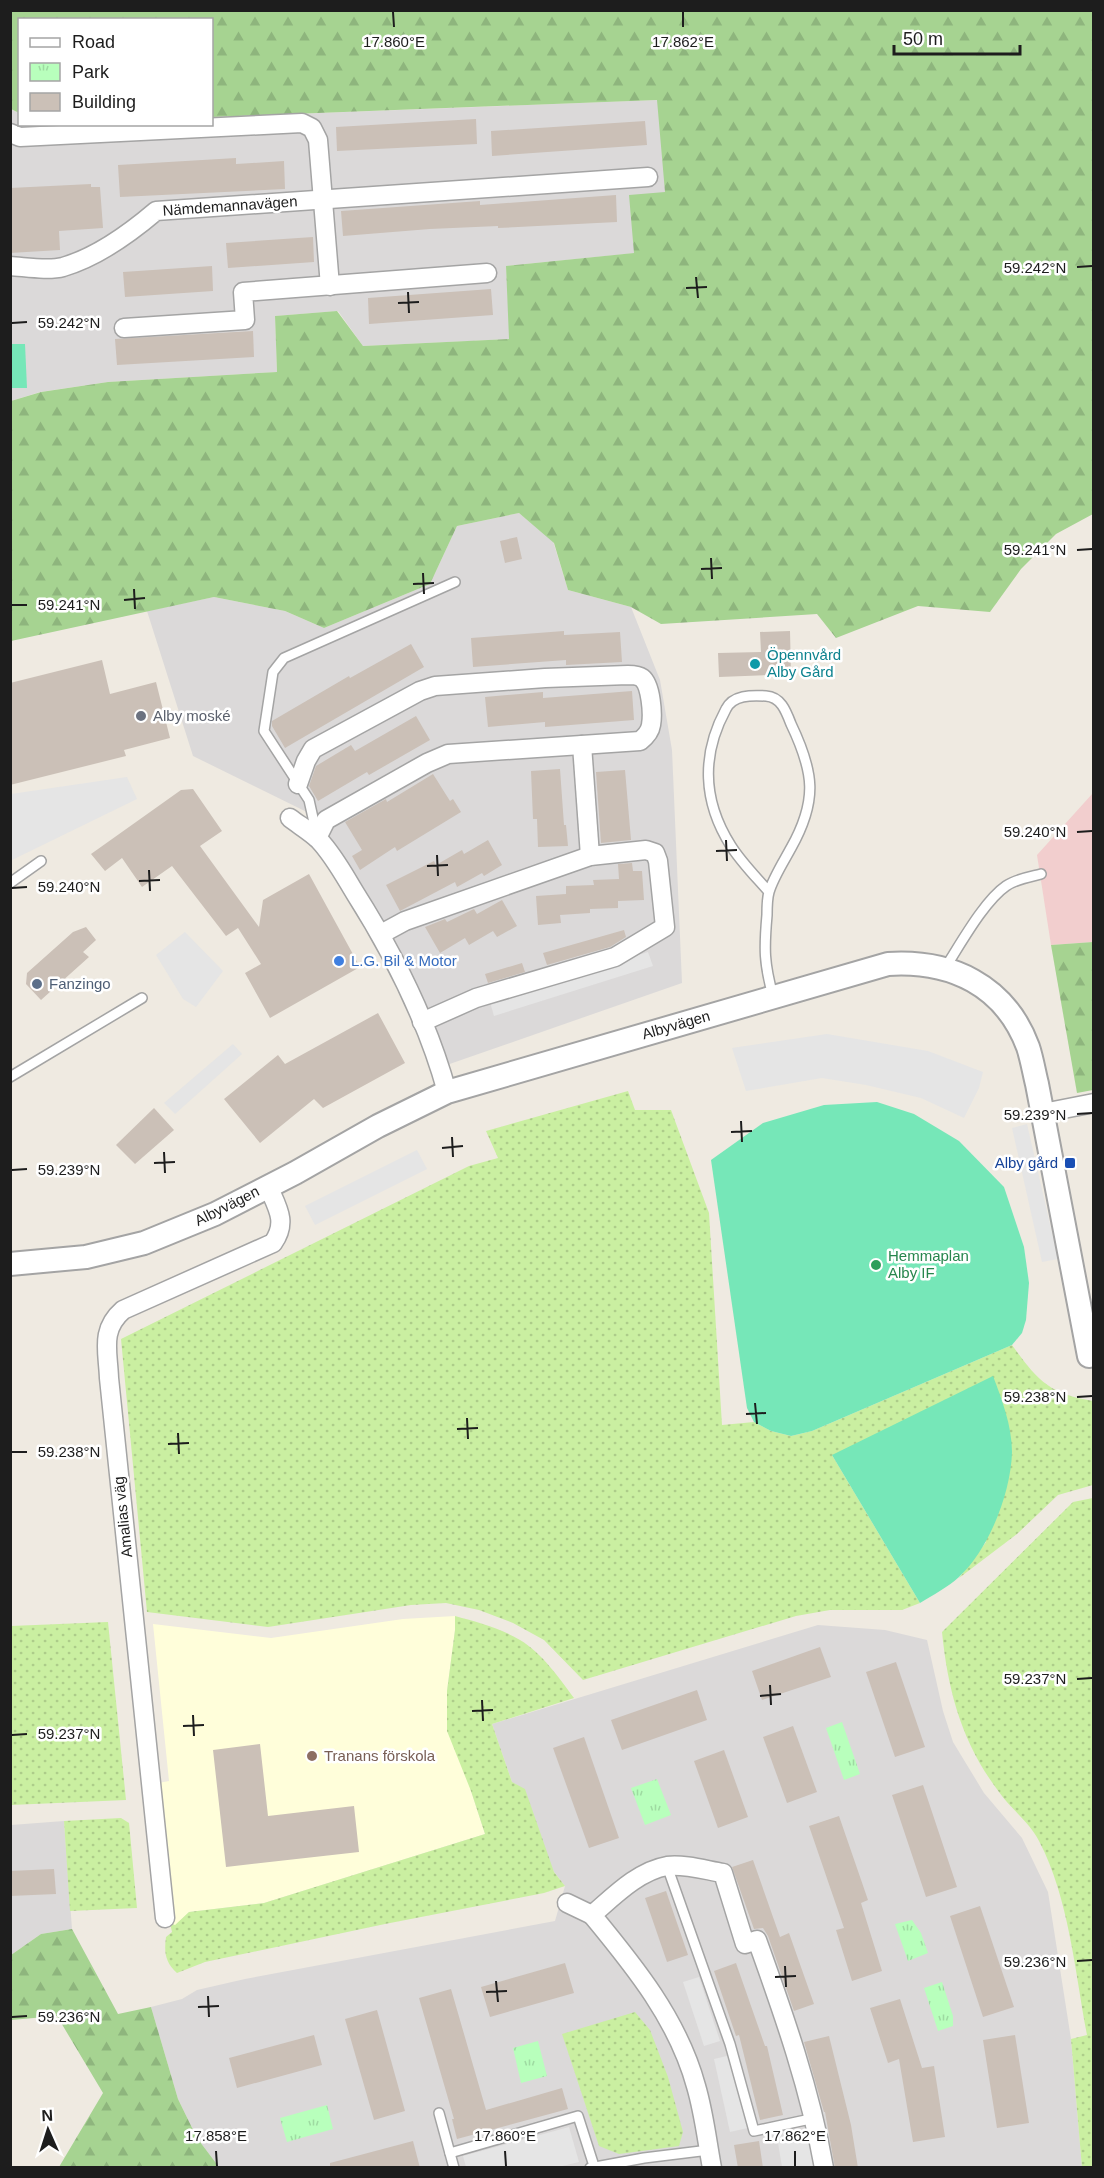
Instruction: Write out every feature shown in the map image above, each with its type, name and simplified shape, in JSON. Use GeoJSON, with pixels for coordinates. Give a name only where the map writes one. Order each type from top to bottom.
{"type":"FeatureCollection","features":[{"type":"Feature","properties":{"kind":"street"},"geometry":{"type":"LineString","coordinates":[[10,133],[20,137],[302,123],[312,128],[318,141],[330,285]]}},
{"type":"Feature","properties":{"kind":"street","name":"Nämdemannavägen"},"geometry":{"type":"LineString","coordinates":[[10,267],[61,267],[93,254],[134,230],[156,211],[648,177]]}},
{"type":"Feature","properties":{"kind":"street"},"geometry":{"type":"LineString","coordinates":[[124,328],[245,321],[243,292],[487,273]]}},
{"type":"Feature","properties":{"kind":"street"},"geometry":{"type":"LineString","coordinates":[[298,784],[306,760],[314,748],[428,688],[465,683],[628,675],[639,676],[645,681],[650,691],[651,727],[640,741],[448,754],[427,763],[326,820],[317,838]]}},
{"type":"Feature","properties":{"kind":"street"},"geometry":{"type":"LineString","coordinates":[[582,745],[591,856]]}},
{"type":"Feature","properties":{"kind":"street"},"geometry":{"type":"LineString","coordinates":[[290,818],[317,838],[332,855],[381,934],[422,1022],[442,1071],[447,1092]]}},
{"type":"Feature","properties":{"kind":"street"},"geometry":{"type":"LineString","coordinates":[[381,934],[405,921],[591,856],[646,850],[655,853],[658,861],[665,927],[615,957],[476,998],[422,1022]]}},
{"type":"Feature","properties":{"kind":"street","name":"Albyvägen"},"geometry":{"type":"LineString","coordinates":[[10,1264],[86,1257],[144,1243],[215,1214],[295,1173],[378,1126],[447,1092],[773,996],[888,964],[907,963],[945,968],[969,977],[988,989],[1017,1024],[1028,1048],[1089,1356]]}},
{"type":"Feature","properties":{"kind":"street"},"geometry":{"type":"LineString","coordinates":[[1042,1113],[1094,1103]]}},
{"type":"Feature","properties":{"kind":"street","name":"Amalias väg"},"geometry":{"type":"LineString","coordinates":[[165,1918],[109,1378],[107,1336],[114,1318],[123,1310],[273,1242],[279,1234],[282,1222],[268,1186]]}},
{"type":"Feature","properties":{"kind":"street"},"geometry":{"type":"LineString","coordinates":[[592,1915],[642,1875],[667,1866],[723,1873],[745,1944],[757,1940],[789,2029],[815,2118],[824,2168]]}},
{"type":"Feature","properties":{"kind":"street"},"geometry":{"type":"LineString","coordinates":[[567,1903],[592,1915],[638,1970],[663,2010],[681,2044],[696,2085],[711,2159]]}},
{"type":"Feature","properties":{"kind":"lane"},"geometry":{"type":"LineString","coordinates":[[317,838],[309,800],[264,731],[273,672],[284,658],[455,582]]}},
{"type":"Feature","properties":{"kind":"lane"},"geometry":{"type":"LineString","coordinates":[[769,892],[732,847],[714,812],[708,775],[709,751],[718,723],[729,702],[736,698],[775,697],[783,706],[807,760],[810,797],[808,812],[803,827],[769,892],[764,958],[773,996]]}},
{"type":"Feature","properties":{"kind":"lane"},"geometry":{"type":"LineString","coordinates":[[10,883],[41,861]]}},
{"type":"Feature","properties":{"kind":"lane"},"geometry":{"type":"LineString","coordinates":[[945,968],[989,902],[1005,886],[1041,874]]}},
{"type":"Feature","properties":{"kind":"lane"},"geometry":{"type":"LineString","coordinates":[[10,1077],[142,998]]}},
{"type":"Feature","properties":{"kind":"lane"},"geometry":{"type":"LineString","coordinates":[[667,1866],[730,2044],[754,2131],[815,2118]]}},
{"type":"Feature","properties":{"kind":"lane"},"geometry":{"type":"LineString","coordinates":[[439,2113],[454,2168]]}},
{"type":"Feature","properties":{"kind":"lane"},"geometry":{"type":"LineString","coordinates":[[450,2153],[578,2116],[598,2166],[711,2159]]}},
{"type":"Feature","properties":{"kind":"shaded area"},"geometry":{"type":"Polygon","coordinates":[[[658,100],[666,193],[636,253],[506,266],[510,339],[363,346],[338,311],[275,316],[277,372],[108,382],[40,392],[11,401],[10,109],[18,113],[18,126],[213,126],[213,117],[658,100]]]}},
{"type":"Feature","properties":{"kind":"shaded area"},"geometry":{"type":"Polygon","coordinates":[[[519,513],[553,541],[568,590],[631,607],[660,680],[672,750],[682,983],[441,1067],[405,963],[319,818],[193,756],[147,611],[214,597],[285,611],[324,628],[430,584],[457,526],[519,513]]]}},
{"type":"Feature","properties":{"kind":"shaded area"},"geometry":{"type":"Polygon","coordinates":[[[127,777],[137,799],[12,860],[10,853],[11,794],[127,777]]]}},
{"type":"Feature","properties":{"kind":"shaded area"},"geometry":{"type":"Polygon","coordinates":[[[1093,793],[1093,942],[1051,945],[1037,855],[1093,793]]]}},
{"type":"Feature","properties":{"kind":"shaded area"},"geometry":{"type":"Polygon","coordinates":[[[185,932],[223,971],[196,1007],[183,999],[156,955],[185,932]]]}},
{"type":"Feature","properties":{"kind":"shaded area"},"geometry":{"type":"Polygon","coordinates":[[[648,952],[653,966],[494,1016],[490,1002],[648,952]]]}},
{"type":"Feature","properties":{"kind":"shaded area"},"geometry":{"type":"Polygon","coordinates":[[[827,1034],[928,1051],[983,1072],[979,1088],[964,1118],[921,1098],[866,1085],[822,1078],[746,1091],[732,1048],[827,1034]]]}},
{"type":"Feature","properties":{"kind":"shaded area"},"geometry":{"type":"Polygon","coordinates":[[[233,1044],[242,1054],[175,1114],[164,1103],[233,1044]]]}},
{"type":"Feature","properties":{"kind":"shaded area"},"geometry":{"type":"Polygon","coordinates":[[[1027,1124],[1058,1259],[1042,1262],[1012,1128],[1027,1124]]]}},
{"type":"Feature","properties":{"kind":"shaded area"},"geometry":{"type":"Polygon","coordinates":[[[417,1150],[427,1169],[315,1225],[305,1206],[417,1150]]]}},
{"type":"Feature","properties":{"kind":"shaded area","name":"Tranans förskola"},"geometry":{"type":"Polygon","coordinates":[[[455,1616],[447,1691],[471,1791],[485,1834],[264,1903],[189,1912],[175,1926],[170,1923],[153,1784],[169,1781],[153,1624],[271,1638],[403,1619],[455,1616]]]}},
{"type":"Feature","properties":{"kind":"shaded area"},"geometry":{"type":"Polygon","coordinates":[[[818,1625],[885,1630],[927,1640],[943,1711],[953,1742],[984,1793],[1022,1838],[1048,1892],[1071,2039],[1082,2167],[219,2167],[197,2138],[178,2099],[151,2007],[182,1999],[197,1990],[245,1979],[555,1921],[565,1886],[554,1872],[512,1782],[492,1724],[818,1625]]]}},
{"type":"Feature","properties":{"kind":"shaded area"},"geometry":{"type":"Polygon","coordinates":[[[64,1821],[72,1929],[41,1934],[11,1955],[11,1825],[64,1821]]]}},
{"type":"Feature","properties":{"kind":"shaded area"},"geometry":{"type":"Polygon","coordinates":[[[699,1977],[720,2041],[704,2046],[683,1982],[699,1977]]]}},
{"type":"Feature","properties":{"kind":"shaded area"},"geometry":{"type":"Polygon","coordinates":[[[731,2055],[748,2128],[730,2132],[714,2059],[731,2055]]]}},
{"type":"Feature","properties":{"kind":"shaded area"},"geometry":{"type":"Polygon","coordinates":[[[569,2127],[579,2162],[558,2167],[466,2167],[463,2156],[569,2127]]]}},
{"type":"Feature","properties":{"kind":"shaded area"},"geometry":{"type":"Polygon","coordinates":[[[810,2131],[816,2167],[782,2167],[777,2137],[810,2131]]]}},
{"type":"Feature","properties":{"kind":"green space"},"geometry":{"type":"Polygon","coordinates":[[[11,10],[1093,11],[1093,514],[1056,534],[1021,569],[990,612],[918,606],[836,638],[817,614],[661,624],[631,607],[568,590],[554,543],[519,513],[457,526],[430,584],[324,628],[285,611],[214,597],[11,641],[11,401],[41,392],[108,382],[277,372],[275,316],[337,311],[363,346],[509,339],[506,266],[634,253],[629,195],[665,192],[657,100],[213,117],[213,18],[18,18],[18,112],[11,109],[11,10]]]}},
{"type":"Feature","properties":{"kind":"green space"},"geometry":{"type":"Polygon","coordinates":[[[11,344],[25,344],[27,388],[11,388],[11,344]]]}},
{"type":"Feature","properties":{"kind":"green space"},"geometry":{"type":"Polygon","coordinates":[[[1093,942],[1093,1090],[1077,1093],[1051,945],[1093,942]]]}},
{"type":"Feature","properties":{"kind":"green space"},"geometry":{"type":"Polygon","coordinates":[[[628,1091],[635,1110],[671,1110],[709,1213],[722,1425],[754,1422],[771,1431],[791,1436],[812,1431],[1012,1345],[1029,1368],[1045,1384],[1065,1394],[1093,1401],[1093,1485],[1058,1495],[1017,1534],[959,1578],[986,1542],[832,1455],[920,1603],[902,1610],[830,1610],[796,1616],[583,1680],[544,1640],[513,1623],[479,1610],[446,1603],[411,1605],[268,1627],[147,1612],[121,1339],[469,1166],[498,1158],[486,1131],[628,1091]]]}},
{"type":"Feature","properties":{"kind":"green space","name":"Hemmaplan Alby IF"},"geometry":{"type":"Polygon","coordinates":[[[877,1102],[914,1114],[959,1141],[1004,1187],[1024,1247],[1029,1283],[1026,1320],[1022,1333],[1012,1345],[812,1431],[791,1436],[771,1431],[754,1422],[747,1408],[711,1160],[763,1123],[824,1105],[877,1102]]]}},
{"type":"Feature","properties":{"kind":"green space"},"geometry":{"type":"Polygon","coordinates":[[[993,1376],[1006,1413],[1012,1442],[1011,1468],[1003,1502],[989,1536],[970,1565],[950,1584],[920,1603],[832,1455],[993,1376]]]}},
{"type":"Feature","properties":{"kind":"green space"},"geometry":{"type":"Polygon","coordinates":[[[1093,1498],[1094,2167],[1082,2168],[1071,2039],[1087,2035],[1064,1911],[1049,1863],[1039,1841],[986,1774],[966,1736],[948,1675],[942,1632],[1073,1502],[1093,1498]]]}},
{"type":"Feature","properties":{"kind":"green space"},"geometry":{"type":"Polygon","coordinates":[[[455,1616],[496,1629],[528,1645],[550,1666],[574,1698],[492,1724],[512,1782],[525,1789],[554,1872],[565,1886],[544,1893],[205,1962],[177,1973],[166,1956],[166,1937],[172,1932],[170,1923],[175,1925],[189,1912],[264,1903],[485,1834],[447,1731],[447,1691],[455,1616]]]}},
{"type":"Feature","properties":{"kind":"green space"},"geometry":{"type":"Polygon","coordinates":[[[108,1622],[126,1800],[11,1805],[11,1626],[108,1622]]]}},
{"type":"Feature","properties":{"kind":"green space"},"geometry":{"type":"Polygon","coordinates":[[[842,1722],[860,1774],[844,1780],[826,1728],[842,1722]]]}},
{"type":"Feature","properties":{"kind":"green space"},"geometry":{"type":"Polygon","coordinates":[[[657,1779],[671,1815],[645,1825],[631,1788],[657,1779]]]}},
{"type":"Feature","properties":{"kind":"green space"},"geometry":{"type":"Polygon","coordinates":[[[121,1818],[129,1823],[137,1908],[70,1911],[64,1821],[121,1818]]]}},
{"type":"Feature","properties":{"kind":"green space"},"geometry":{"type":"Polygon","coordinates":[[[912,1920],[921,1933],[928,1953],[908,1961],[895,1924],[912,1920]]]}},
{"type":"Feature","properties":{"kind":"green space"},"geometry":{"type":"Polygon","coordinates":[[[72,1929],[118,2014],[151,2007],[178,2099],[197,2138],[219,2167],[59,2167],[103,2093],[57,2016],[11,2020],[11,1955],[41,1934],[72,1929]]]}},
{"type":"Feature","properties":{"kind":"green space"},"geometry":{"type":"Polygon","coordinates":[[[942,1982],[953,2016],[953,2026],[938,2031],[924,1988],[942,1982]]]}},
{"type":"Feature","properties":{"kind":"green space"},"geometry":{"type":"Polygon","coordinates":[[[635,2012],[650,2030],[668,2077],[683,2132],[679,2146],[619,2154],[599,2146],[562,2034],[635,2012]]]}},
{"type":"Feature","properties":{"kind":"green space"},"geometry":{"type":"Polygon","coordinates":[[[538,2041],[547,2076],[521,2083],[513,2048],[538,2041]]]}},
{"type":"Feature","properties":{"kind":"green space"},"geometry":{"type":"Polygon","coordinates":[[[327,2105],[333,2129],[287,2142],[280,2118],[327,2105]]]}},
{"type":"Feature","properties":{"kind":"building"},"geometry":{"type":"Polygon","coordinates":[[[476,119],[477,144],[337,151],[336,127],[476,119]]]}},
{"type":"Feature","properties":{"kind":"building"},"geometry":{"type":"Polygon","coordinates":[[[645,121],[647,145],[492,156],[491,131],[645,121]]]}},
{"type":"Feature","properties":{"kind":"building"},"geometry":{"type":"Polygon","coordinates":[[[236,158],[236,164],[284,161],[285,189],[120,197],[118,165],[236,158]]]}},
{"type":"Feature","properties":{"kind":"building"},"geometry":{"type":"Polygon","coordinates":[[[91,184],[91,187],[100,187],[103,228],[59,231],[60,250],[10,253],[10,188],[91,184]]]}},
{"type":"Feature","properties":{"kind":"building"},"geometry":{"type":"Polygon","coordinates":[[[616,195],[617,222],[430,229],[343,236],[341,211],[480,201],[480,205],[616,195]]]}},
{"type":"Feature","properties":{"kind":"building"},"geometry":{"type":"Polygon","coordinates":[[[313,237],[314,262],[228,268],[226,243],[313,237]]]}},
{"type":"Feature","properties":{"kind":"building"},"geometry":{"type":"Polygon","coordinates":[[[212,266],[213,291],[125,297],[123,272],[212,266]]]}},
{"type":"Feature","properties":{"kind":"building"},"geometry":{"type":"Polygon","coordinates":[[[491,289],[493,315],[369,324],[368,298],[491,289]]]}},
{"type":"Feature","properties":{"kind":"building"},"geometry":{"type":"Polygon","coordinates":[[[253,331],[254,357],[117,365],[115,339],[253,331]]]}},
{"type":"Feature","properties":{"kind":"building"},"geometry":{"type":"Polygon","coordinates":[[[517,537],[522,559],[505,563],[500,541],[517,537]]]}},
{"type":"Feature","properties":{"kind":"building"},"geometry":{"type":"Polygon","coordinates":[[[564,631],[564,635],[620,632],[622,662],[566,665],[566,660],[473,667],[471,638],[564,631]]]}},
{"type":"Feature","properties":{"kind":"building","name":"Öpennvård Alby Gård"},"geometry":{"type":"Polygon","coordinates":[[[790,631],[791,674],[719,677],[718,653],[761,652],[760,632],[790,631]]]}},
{"type":"Feature","properties":{"kind":"building"},"geometry":{"type":"Polygon","coordinates":[[[411,644],[424,667],[285,748],[272,726],[272,721],[349,676],[350,678],[411,644]]]}},
{"type":"Feature","properties":{"kind":"building"},"geometry":{"type":"Polygon","coordinates":[[[102,660],[110,694],[156,682],[170,738],[124,750],[126,756],[10,785],[10,683],[102,660]]]}},
{"type":"Feature","properties":{"kind":"building"},"geometry":{"type":"Polygon","coordinates":[[[632,691],[634,720],[545,727],[545,722],[488,727],[485,697],[543,692],[543,698],[632,691]]]}},
{"type":"Feature","properties":{"kind":"building"},"geometry":{"type":"Polygon","coordinates":[[[416,716],[430,740],[369,775],[367,772],[318,801],[309,786],[316,766],[351,745],[355,751],[416,716]]]}},
{"type":"Feature","properties":{"kind":"building"},"geometry":{"type":"Polygon","coordinates":[[[560,769],[564,825],[566,825],[568,846],[538,847],[537,819],[533,819],[531,771],[560,769]]]}},
{"type":"Feature","properties":{"kind":"building"},"geometry":{"type":"Polygon","coordinates":[[[625,770],[631,840],[601,843],[596,772],[625,770]]]}},
{"type":"Feature","properties":{"kind":"building"},"geometry":{"type":"Polygon","coordinates":[[[433,774],[450,801],[453,799],[461,812],[397,851],[395,847],[360,870],[352,856],[362,850],[345,822],[386,799],[387,802],[433,774]]]}},
{"type":"Feature","properties":{"kind":"building"},"geometry":{"type":"Polygon","coordinates":[[[193,789],[222,831],[200,846],[259,927],[263,900],[309,874],[360,967],[270,1018],[245,973],[261,964],[238,928],[226,936],[172,866],[142,887],[122,858],[105,871],[91,854],[181,790],[193,789]]]}},
{"type":"Feature","properties":{"kind":"building"},"geometry":{"type":"Polygon","coordinates":[[[488,840],[502,865],[484,876],[482,873],[457,887],[455,882],[400,911],[386,885],[434,861],[436,865],[462,850],[464,854],[488,840]]]}},
{"type":"Feature","properties":{"kind":"building"},"geometry":{"type":"Polygon","coordinates":[[[632,863],[633,871],[642,871],[644,900],[618,901],[618,908],[590,909],[590,913],[560,915],[561,923],[538,925],[536,896],[566,894],[566,886],[594,885],[593,880],[619,879],[618,864],[632,863]]]}},
{"type":"Feature","properties":{"kind":"building"},"geometry":{"type":"Polygon","coordinates":[[[502,900],[517,926],[497,937],[493,931],[469,945],[465,938],[440,953],[425,927],[445,919],[447,922],[474,909],[477,914],[502,900]]]}},
{"type":"Feature","properties":{"kind":"building"},"geometry":{"type":"Polygon","coordinates":[[[86,927],[96,940],[83,952],[89,957],[41,1000],[26,984],[27,973],[73,932],[86,927]]]}},
{"type":"Feature","properties":{"kind":"building"},"geometry":{"type":"Polygon","coordinates":[[[624,930],[626,937],[610,947],[547,965],[543,953],[624,930]]]}},
{"type":"Feature","properties":{"kind":"building"},"geometry":{"type":"Polygon","coordinates":[[[522,963],[525,972],[488,983],[485,974],[522,963]]]}},
{"type":"Feature","properties":{"kind":"building"},"geometry":{"type":"Polygon","coordinates":[[[378,1013],[405,1063],[323,1108],[314,1099],[260,1143],[224,1099],[278,1055],[285,1064],[378,1013]]]}},
{"type":"Feature","properties":{"kind":"building"},"geometry":{"type":"Polygon","coordinates":[[[154,1108],[174,1130],[135,1164],[116,1145],[154,1108]]]}},
{"type":"Feature","properties":{"kind":"building"},"geometry":{"type":"Polygon","coordinates":[[[820,1647],[831,1677],[762,1700],[752,1671],[820,1647]]]}},
{"type":"Feature","properties":{"kind":"building"},"geometry":{"type":"Polygon","coordinates":[[[896,1662],[925,1747],[895,1757],[866,1672],[896,1662]]]}},
{"type":"Feature","properties":{"kind":"building"},"geometry":{"type":"Polygon","coordinates":[[[697,1690],[707,1720],[622,1750],[611,1720],[697,1690]]]}},
{"type":"Feature","properties":{"kind":"building"},"geometry":{"type":"Polygon","coordinates":[[[793,1726],[817,1792],[787,1803],[763,1737],[793,1726]]]}},
{"type":"Feature","properties":{"kind":"building"},"geometry":{"type":"Polygon","coordinates":[[[584,1737],[619,1838],[589,1848],[553,1748],[584,1737]]]}},
{"type":"Feature","properties":{"kind":"building"},"geometry":{"type":"Polygon","coordinates":[[[260,1744],[268,1816],[354,1806],[359,1852],[226,1867],[213,1750],[260,1744]]]}},
{"type":"Feature","properties":{"kind":"building"},"geometry":{"type":"Polygon","coordinates":[[[724,1750],[748,1817],[718,1828],[694,1761],[724,1750]]]}},
{"type":"Feature","properties":{"kind":"building"},"geometry":{"type":"Polygon","coordinates":[[[923,1785],[957,1887],[926,1897],[892,1795],[923,1785]]]}},
{"type":"Feature","properties":{"kind":"building"},"geometry":{"type":"Polygon","coordinates":[[[839,1816],[868,1900],[861,1903],[882,1971],[852,1981],[836,1930],[844,1928],[809,1826],[839,1816]]]}},
{"type":"Feature","properties":{"kind":"building"},"geometry":{"type":"Polygon","coordinates":[[[753,1860],[780,1937],[789,1933],[814,2004],[794,2011],[768,1936],[763,1928],[754,1929],[732,1867],[753,1860]]]}},
{"type":"Feature","properties":{"kind":"building"},"geometry":{"type":"Polygon","coordinates":[[[54,1869],[56,1894],[10,1896],[10,1871],[54,1869]]]}},
{"type":"Feature","properties":{"kind":"building"},"geometry":{"type":"Polygon","coordinates":[[[666,1891],[688,1955],[667,1962],[645,1898],[666,1891]]]}},
{"type":"Feature","properties":{"kind":"building"},"geometry":{"type":"Polygon","coordinates":[[[980,1906],[1014,2007],[983,2017],[950,1916],[980,1906]]]}},
{"type":"Feature","properties":{"kind":"building"},"geometry":{"type":"Polygon","coordinates":[[[565,1963],[574,1993],[490,2017],[481,1987],[565,1963]]]}},
{"type":"Feature","properties":{"kind":"building"},"geometry":{"type":"Polygon","coordinates":[[[736,1963],[765,2046],[767,2046],[783,2115],[760,2120],[739,2035],[736,2036],[714,1971],[736,1963]]]}},
{"type":"Feature","properties":{"kind":"building"},"geometry":{"type":"Polygon","coordinates":[[[451,1989],[486,2110],[562,2088],[568,2109],[457,2139],[452,2119],[454,2119],[419,1998],[451,1989]]]}},
{"type":"Feature","properties":{"kind":"building"},"geometry":{"type":"Polygon","coordinates":[[[900,1999],[922,2068],[934,2066],[945,2137],[913,2142],[899,2059],[888,2063],[870,2008],[900,1999]]]}},
{"type":"Feature","properties":{"kind":"building"},"geometry":{"type":"Polygon","coordinates":[[[377,2010],[405,2111],[374,2120],[345,2019],[377,2010]]]}},
{"type":"Feature","properties":{"kind":"building"},"geometry":{"type":"Polygon","coordinates":[[[314,2035],[322,2065],[237,2088],[229,2058],[314,2035]]]}},
{"type":"Feature","properties":{"kind":"building"},"geometry":{"type":"Polygon","coordinates":[[[1015,2035],[1029,2123],[997,2128],[983,2040],[1015,2035]]]}},
{"type":"Feature","properties":{"kind":"building"},"geometry":{"type":"Polygon","coordinates":[[[829,2036],[851,2125],[858,2168],[835,2168],[825,2112],[804,2042],[829,2036]]]}},
{"type":"Feature","properties":{"kind":"building"},"geometry":{"type":"Polygon","coordinates":[[[413,2141],[420,2168],[330,2168],[330,2163],[413,2141]]]}},
{"type":"Feature","properties":{"kind":"building"},"geometry":{"type":"Polygon","coordinates":[[[759,2141],[763,2168],[738,2168],[734,2145],[759,2141]]]}},
{"type":"Feature","properties":{"kind":"place","name":"Öpennvård Alby Gård"},"geometry":{"type":"Point","coordinates":[755,664]}},
{"type":"Feature","properties":{"kind":"place","name":"Alby moské"},"geometry":{"type":"Point","coordinates":[141,716]}},
{"type":"Feature","properties":{"kind":"place","name":"L.G. Bil & Motor"},"geometry":{"type":"Point","coordinates":[339,961]}},
{"type":"Feature","properties":{"kind":"place","name":"Fanzingo"},"geometry":{"type":"Point","coordinates":[37,984]}},
{"type":"Feature","properties":{"kind":"place","name":"Alby gård"},"geometry":{"type":"Point","coordinates":[1070,1163]}},
{"type":"Feature","properties":{"kind":"place","name":"Hemmaplan Alby IF"},"geometry":{"type":"Point","coordinates":[876,1265]}},
{"type":"Feature","properties":{"kind":"place","name":"Tranans förskola"},"geometry":{"type":"Point","coordinates":[312,1756]}}]}
